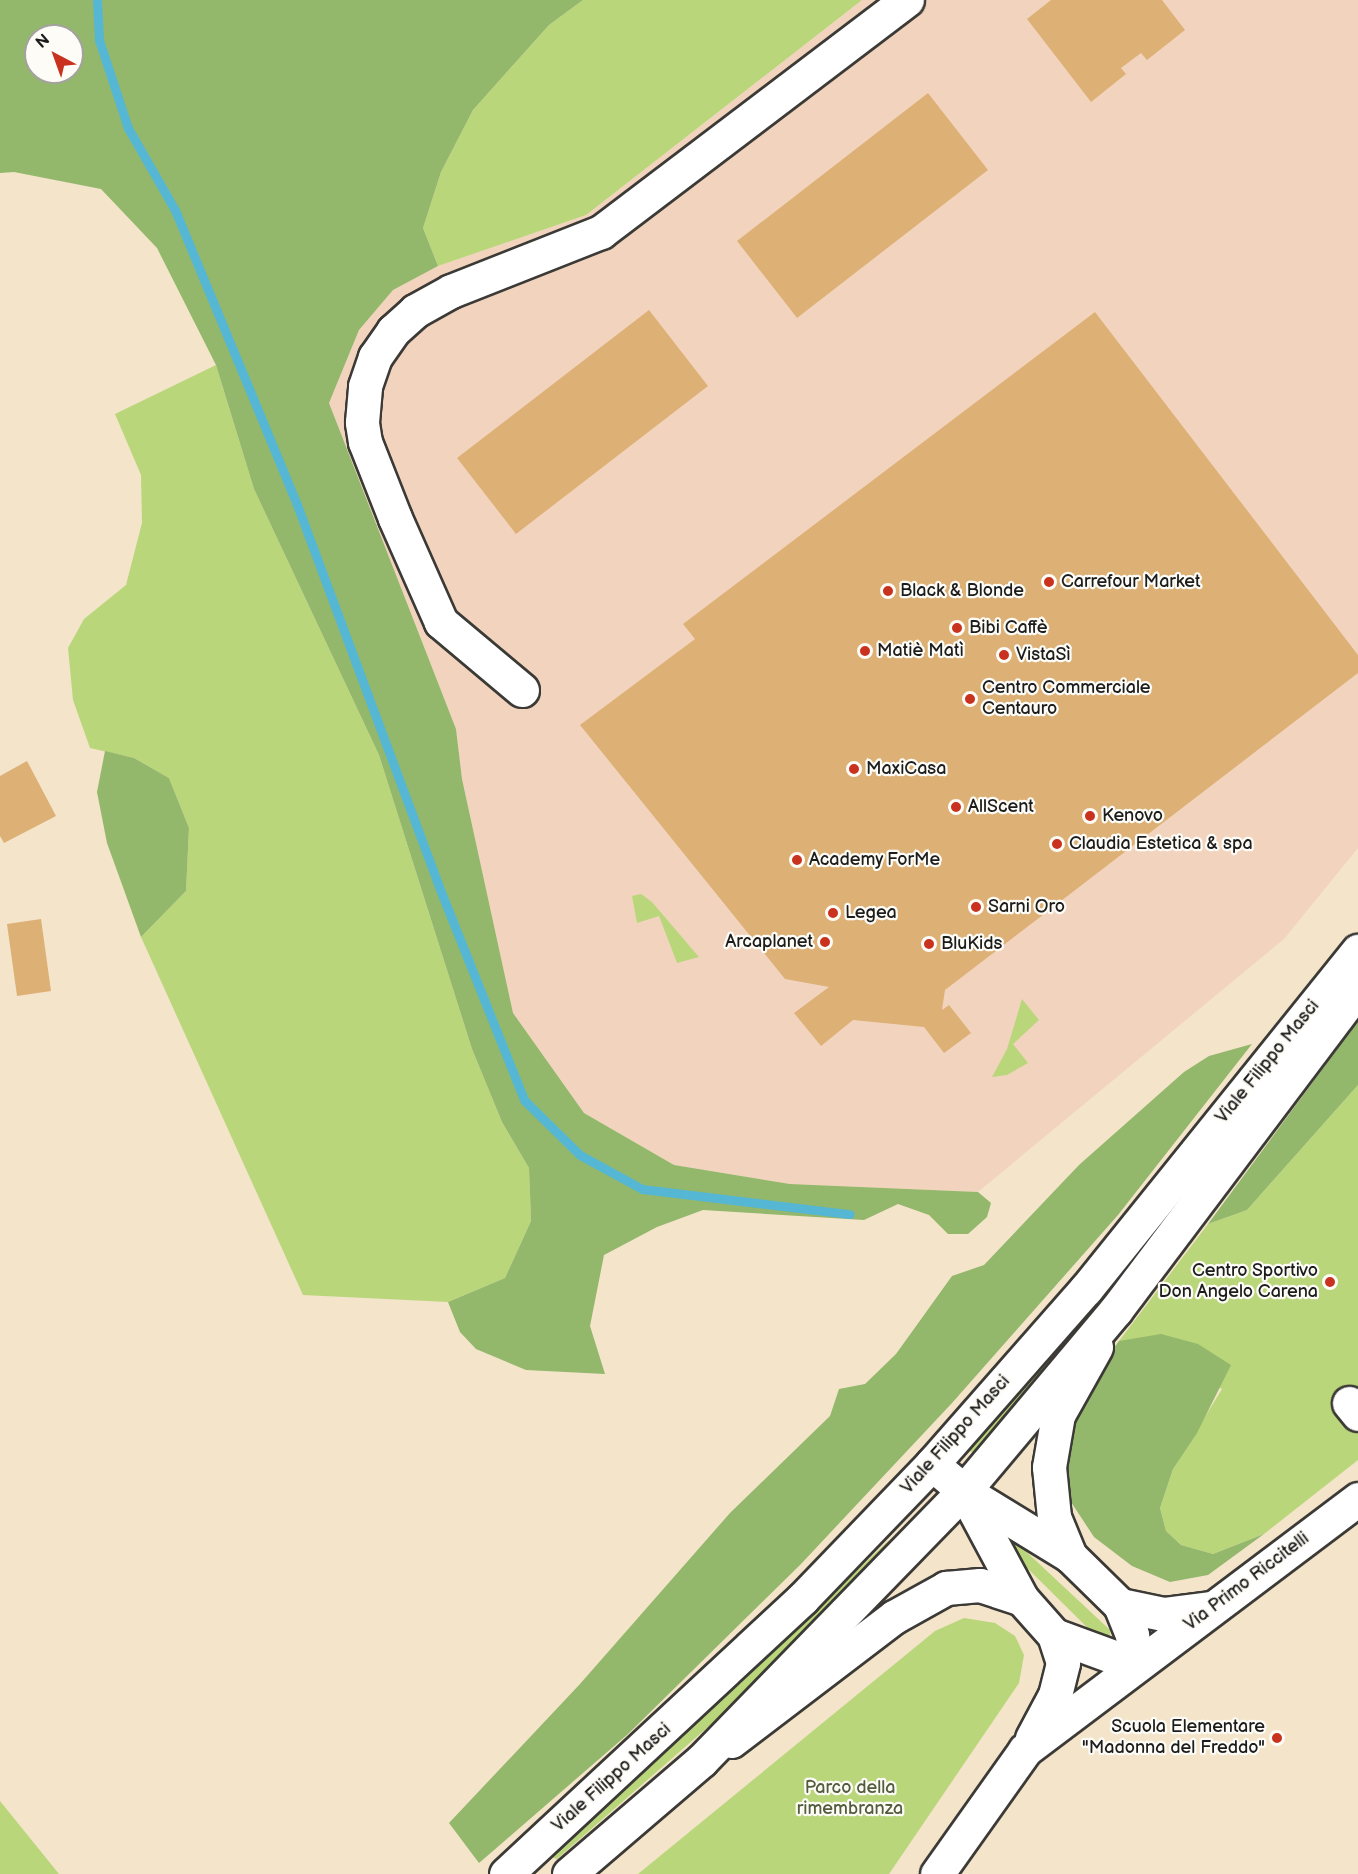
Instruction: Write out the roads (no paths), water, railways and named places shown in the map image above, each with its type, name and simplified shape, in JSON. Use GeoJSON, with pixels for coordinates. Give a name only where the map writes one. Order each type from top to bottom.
{"type":"FeatureCollection","features":[{"type":"Feature","properties":{"kind":"street"},"geometry":{"type":"LineString","coordinates":[[522,690],[441,622],[404,539],[365,442],[362,405],[375,357],[400,324],[451,291],[601,232],[908,0]]}},
{"type":"Feature","properties":{"kind":"street","name":"Viale Filippo Masci"},"geometry":{"type":"LineString","coordinates":[[506,1874],[794,1606],[932,1464],[1086,1289],[1358,951]]}},
{"type":"Feature","properties":{"kind":"street","name":"Viale Filippo Masci"},"geometry":{"type":"LineString","coordinates":[[569,1874],[702,1760],[964,1491],[1116,1310],[1358,989]]}},
{"type":"Feature","properties":{"kind":"street"},"geometry":{"type":"LineString","coordinates":[[1070,1556],[1053,1507],[1048,1467],[1056,1426],[1116,1310]]}},
{"type":"Feature","properties":{"kind":"street"},"geometry":{"type":"LineString","coordinates":[[932,1464],[964,1491],[1070,1556],[1120,1605],[1132,1634],[1136,1665],[1054,1635]]}},
{"type":"Feature","properties":{"kind":"street"},"geometry":{"type":"LineString","coordinates":[[937,1874],[1025,1750],[1055,1695],[1063,1663],[1054,1635],[1022,1599],[964,1491]]}},
{"type":"Feature","properties":{"kind":"street","name":"Via Primo Riccitelli"},"geometry":{"type":"LineString","coordinates":[[1025,1750],[1358,1499]]}},
{"type":"Feature","properties":{"kind":"street"},"geometry":{"type":"LineString","coordinates":[[702,1760],[779,1708],[894,1617],[946,1588],[980,1585],[1022,1599]]}},
{"type":"Feature","properties":{"kind":"street"},"geometry":{"type":"LineString","coordinates":[[1120,1605],[1163,1614],[1215,1607]]}},
{"type":"Feature","properties":{"kind":"waterway"},"geometry":{"type":"LineString","coordinates":[[97,0],[99,40],[128,128],[175,210],[296,502],[443,897],[524,1100],[580,1155],[642,1189],[850,1214]]}},
{"type":"Feature","properties":{"kind":"place","name":"Carrefour Market"},"geometry":{"type":"Point","coordinates":[1049,582]}},
{"type":"Feature","properties":{"kind":"place","name":"Black & Blonde"},"geometry":{"type":"Point","coordinates":[888,591]}},
{"type":"Feature","properties":{"kind":"place","name":"Bibi Caffè"},"geometry":{"type":"Point","coordinates":[957,628]}},
{"type":"Feature","properties":{"kind":"place","name":"Matiè Matì"},"geometry":{"type":"Point","coordinates":[865,651]}},
{"type":"Feature","properties":{"kind":"place","name":"VistaSì"},"geometry":{"type":"Point","coordinates":[1004,655]}},
{"type":"Feature","properties":{"kind":"place","name":"Centro Commerciale Centauro"},"geometry":{"type":"Point","coordinates":[970,699]}},
{"type":"Feature","properties":{"kind":"place","name":"MaxiCasa"},"geometry":{"type":"Point","coordinates":[854,769]}},
{"type":"Feature","properties":{"kind":"place","name":"AllScent"},"geometry":{"type":"Point","coordinates":[956,807]}},
{"type":"Feature","properties":{"kind":"place","name":"Kenovo"},"geometry":{"type":"Point","coordinates":[1090,816]}},
{"type":"Feature","properties":{"kind":"place","name":"Claudia Estetica & spa"},"geometry":{"type":"Point","coordinates":[1057,844]}},
{"type":"Feature","properties":{"kind":"place","name":"Academy ForMe"},"geometry":{"type":"Point","coordinates":[797,860]}},
{"type":"Feature","properties":{"kind":"place","name":"Sarni Oro"},"geometry":{"type":"Point","coordinates":[976,907]}},
{"type":"Feature","properties":{"kind":"place","name":"Legea"},"geometry":{"type":"Point","coordinates":[833,913]}},
{"type":"Feature","properties":{"kind":"place","name":"Arcaplanet"},"geometry":{"type":"Point","coordinates":[825,942]}},
{"type":"Feature","properties":{"kind":"place","name":"BluKids"},"geometry":{"type":"Point","coordinates":[929,944]}},
{"type":"Feature","properties":{"kind":"place","name":"Centro Sportivo Don Angelo Carena"},"geometry":{"type":"Point","coordinates":[1330,1282]}},
{"type":"Feature","properties":{"kind":"place","name":"Scuola Elementare \"Madonna del Freddo\""},"geometry":{"type":"Point","coordinates":[1277,1738]}},
{"type":"Feature","properties":{"kind":"park label","name":"Parco della rimembranza"},"geometry":{"type":"Point","coordinates":[850,1799]}}]}
